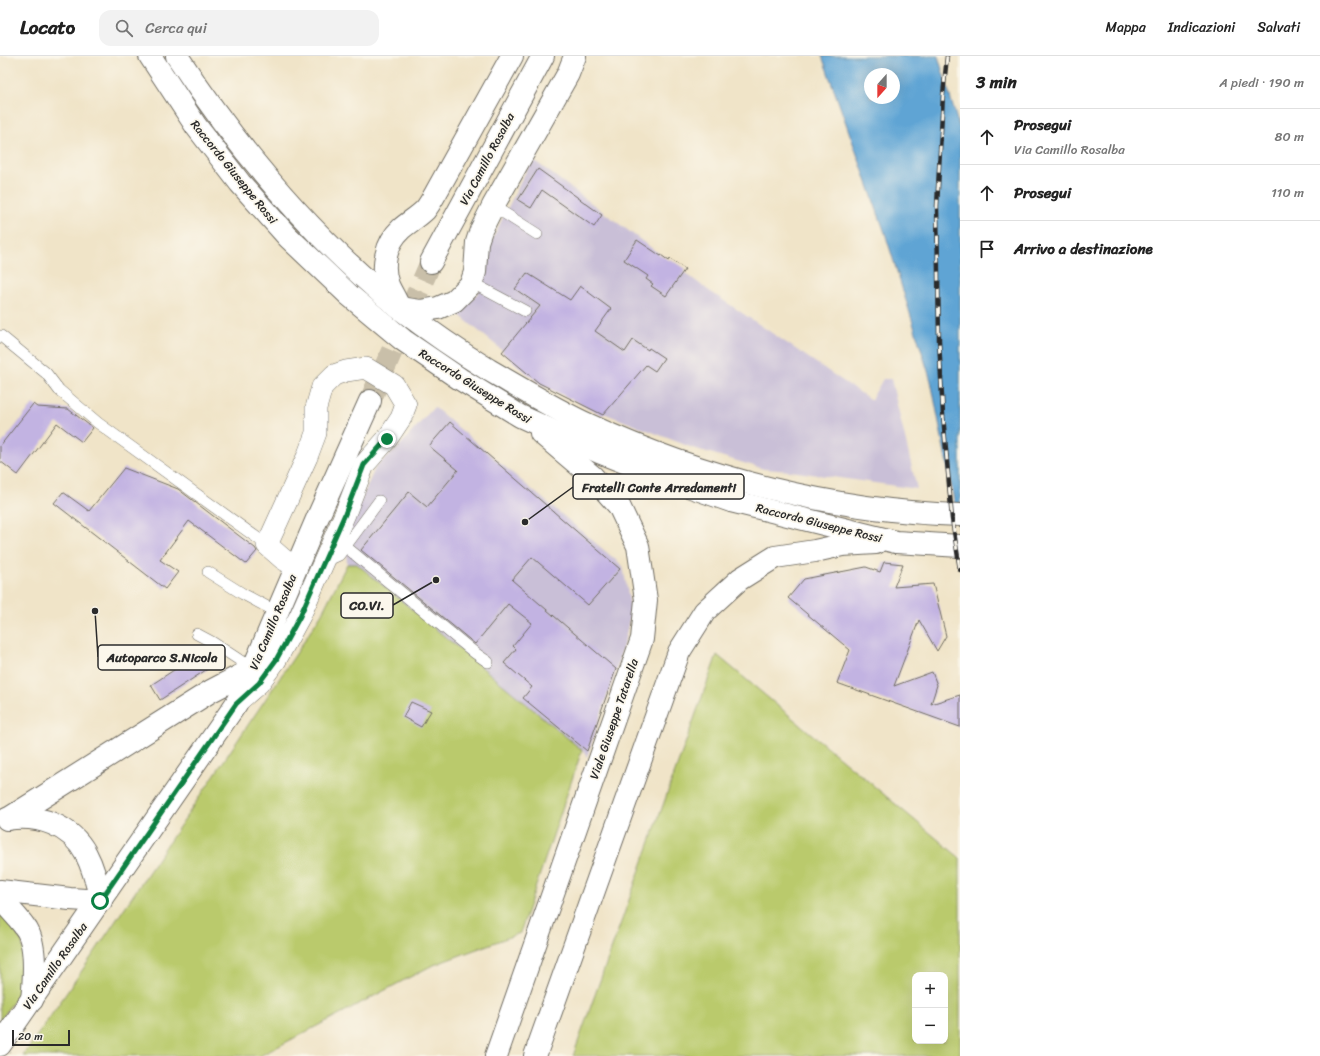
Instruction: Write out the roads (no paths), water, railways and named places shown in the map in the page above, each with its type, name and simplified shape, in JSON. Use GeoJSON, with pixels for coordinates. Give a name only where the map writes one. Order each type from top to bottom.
{"type":"FeatureCollection","features":[{"type":"Feature","properties":{"kind":"main road","name":"Raccordo Giuseppe Rossi"},"geometry":{"type":"LineString","coordinates":[[150,56],[200,132],[240,183],[288,237],[349,295],[403,340],[460,379],[520,416],[606,455],[657,475],[724,498],[896,542],[960,546]]}},
{"type":"Feature","properties":{"kind":"main road"},"geometry":{"type":"LineString","coordinates":[[177,56],[223,123],[269,182],[341,256],[400,308],[443,340],[532,396],[589,425],[656,453],[712,472],[767,487],[830,501],[896,511],[960,515]]}},
{"type":"Feature","properties":{"kind":"main road"},"geometry":{"type":"LineString","coordinates":[[400,308],[388,285],[386,273],[388,248],[393,237],[400,229],[418,217],[426,208],[512,56]]}},
{"type":"Feature","properties":{"kind":"main road","name":"Via Camillo Rosalba"},"geometry":{"type":"LineString","coordinates":[[432,262],[543,56]]}},
{"type":"Feature","properties":{"kind":"main road"},"geometry":{"type":"LineString","coordinates":[[400,308],[420,311],[438,308],[454,301],[471,284],[475,272],[477,242],[481,230],[493,206],[568,74],[575,56]]}},
{"type":"Feature","properties":{"kind":"main road","name":"Via Camillo Rosalba"},"geometry":{"type":"LineString","coordinates":[[0,1045],[236,704],[370,401]]}},
{"type":"Feature","properties":{"kind":"main road","name":"Viale Giuseppe Tatarella"},"geometry":{"type":"LineString","coordinates":[[496,1056],[642,639],[646,600],[638,546],[619,506],[593,477],[520,416]]}},
{"type":"Feature","properties":{"kind":"main road"},"geometry":{"type":"LineString","coordinates":[[535,1056],[679,652],[706,611],[740,579],[775,557],[842,545],[896,542]]}},
{"type":"Feature","properties":{"kind":"main road"},"geometry":{"type":"LineString","coordinates":[[4,822],[211,691],[252,669]]}},
{"type":"Feature","properties":{"kind":"main road"},"geometry":{"type":"LineString","coordinates":[[0,891],[100,901],[97,881],[86,852],[74,837],[57,825],[42,819],[27,817],[4,822]]}},
{"type":"Feature","properties":{"kind":"main road"},"geometry":{"type":"LineString","coordinates":[[0,899],[15,914],[28,931],[34,953],[34,985],[32,1000]]}},
{"type":"Feature","properties":{"kind":"street"},"geometry":{"type":"LineString","coordinates":[[236,704],[259,683],[276,660],[300,616],[345,514],[364,465],[387,439],[402,418],[406,405],[394,385],[366,368],[346,371],[334,375],[322,387],[316,408],[316,433],[307,457],[267,545],[282,559],[296,567]]}},
{"type":"Feature","properties":{"kind":"lane"},"geometry":{"type":"LineString","coordinates":[[493,206],[537,234]]}},
{"type":"Feature","properties":{"kind":"lane"},"geometry":{"type":"LineString","coordinates":[[471,284],[525,311]]}},
{"type":"Feature","properties":{"kind":"lane"},"geometry":{"type":"LineString","coordinates":[[1,336],[46,373],[60,390],[98,423],[267,545]]}},
{"type":"Feature","properties":{"kind":"lane"},"geometry":{"type":"LineString","coordinates":[[323,562],[339,555],[379,501]]}},
{"type":"Feature","properties":{"kind":"lane"},"geometry":{"type":"LineString","coordinates":[[346,547],[468,648],[488,662]]}},
{"type":"Feature","properties":{"kind":"lane"},"geometry":{"type":"LineString","coordinates":[[208,572],[243,594],[277,612]]}},
{"type":"Feature","properties":{"kind":"lane"},"geometry":{"type":"LineString","coordinates":[[197,634],[212,642],[252,669]]}},
{"type":"Feature","properties":{"kind":"water"},"geometry":{"type":"Polygon","coordinates":[[[822,56],[938,56],[960,130],[960,532],[931,381],[885,233],[822,56]]]}},
{"type":"Feature","properties":{"kind":"tunnel"},"geometry":{"type":"LineString","coordinates":[[370,401],[431,262]]}},
{"type":"Feature","properties":{"kind":"railway"},"geometry":{"type":"LineString","coordinates":[[947,56],[943,95],[937,206],[939,340],[943,415],[952,519],[960,570]]}},
{"type":"Feature","properties":{"kind":"place","name":"Fratelli Conte Arredamenti"},"geometry":{"type":"Point","coordinates":[525,522]}},
{"type":"Feature","properties":{"kind":"place","name":"CO.VI."},"geometry":{"type":"Point","coordinates":[436,580]}},
{"type":"Feature","properties":{"kind":"place","name":"Autoparco S.Nicola"},"geometry":{"type":"Point","coordinates":[95,611]}}]}
